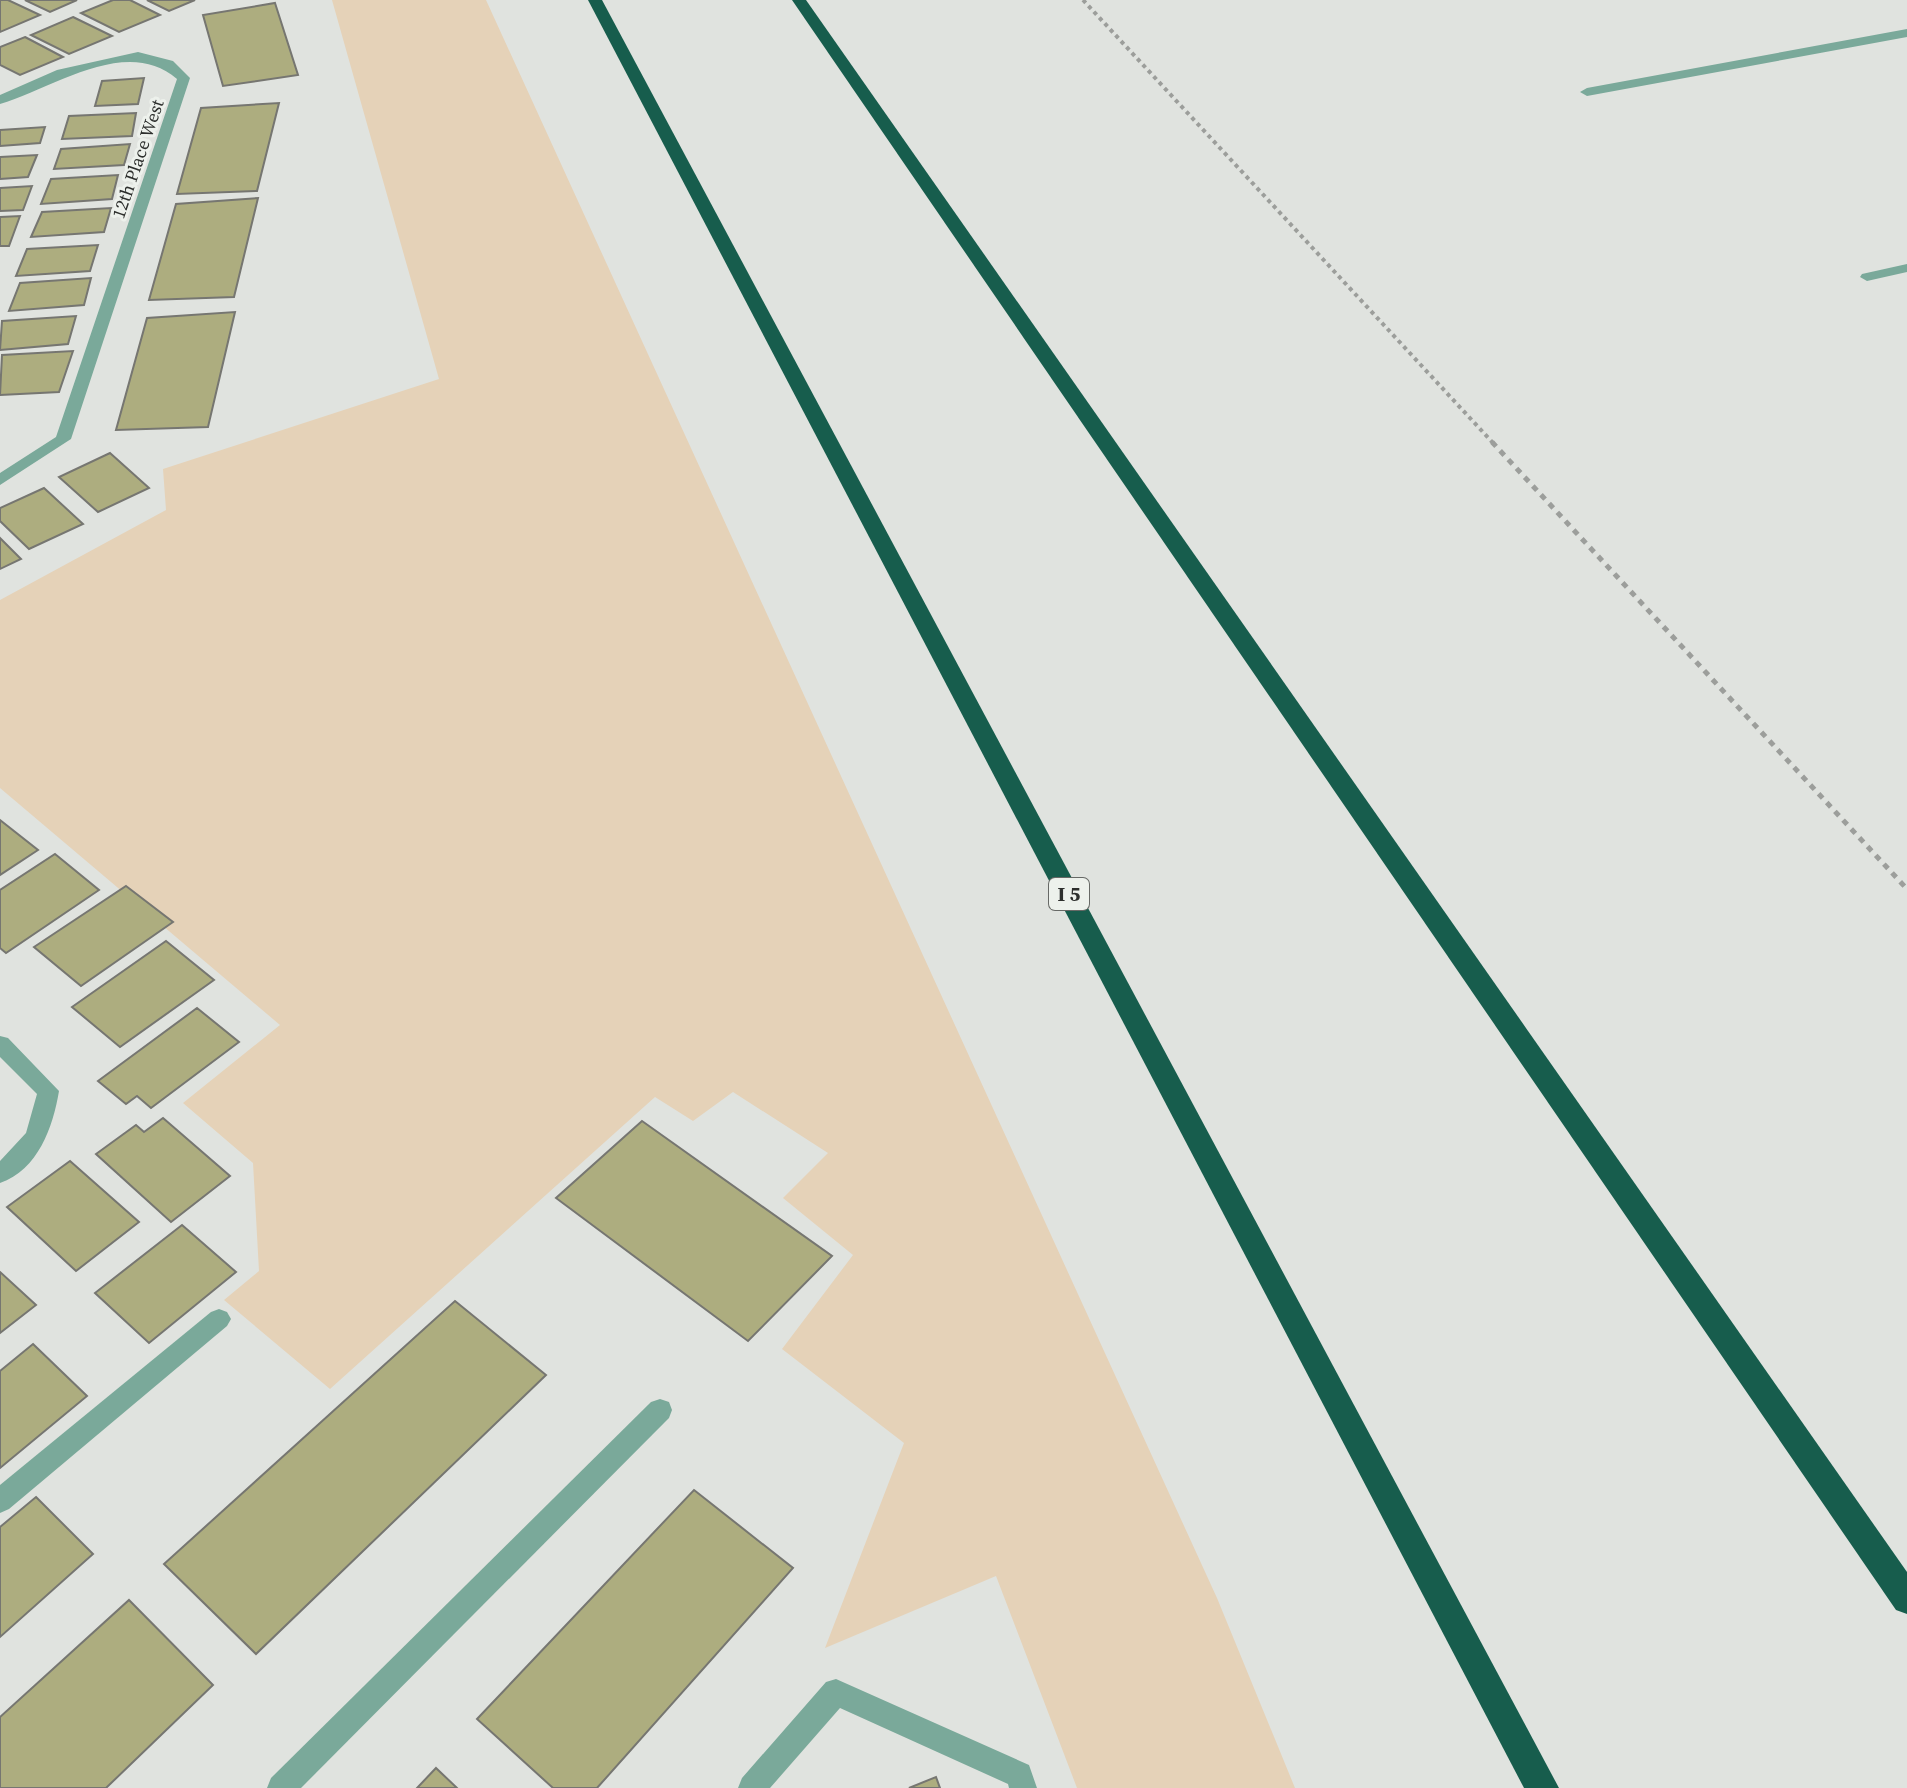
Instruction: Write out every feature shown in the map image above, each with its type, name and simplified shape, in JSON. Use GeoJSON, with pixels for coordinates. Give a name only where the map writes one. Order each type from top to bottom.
{"type":"FeatureCollection","features":[{"type":"Feature","properties":{"kind":"highway","name":"I 5"},"geometry":{"type":"LineString","coordinates":[[595,0],[1542,1788]]}},
{"type":"Feature","properties":{"kind":"highway"},"geometry":{"type":"LineString","coordinates":[[799,0],[1907,1599]]}},
{"type":"Feature","properties":{"kind":"street"},"geometry":{"type":"LineString","coordinates":[[1587,92],[1907,33]]}},
{"type":"Feature","properties":{"kind":"street","name":"12th Place West"},"geometry":{"type":"LineString","coordinates":[[0,100],[62,73],[138,56],[168,64],[184,78],[63,439],[0,480]]}},
{"type":"Feature","properties":{"kind":"street"},"geometry":{"type":"LineString","coordinates":[[1867,277],[1907,268]]}},
{"type":"Feature","properties":{"kind":"street"},"geometry":{"type":"LineString","coordinates":[[0,1044],[48,1091],[44,1122],[26,1155],[0,1174]]}},
{"type":"Feature","properties":{"kind":"street"},"geometry":{"type":"LineString","coordinates":[[0,1501],[219,1319]]}},
{"type":"Feature","properties":{"kind":"street"},"geometry":{"type":"LineString","coordinates":[[281,1788],[660,1410]]}},
{"type":"Feature","properties":{"kind":"street"},"geometry":{"type":"LineString","coordinates":[[752,1788],[836,1692],[1019,1775],[1023,1788]]}},
{"type":"Feature","properties":{"kind":"path"},"geometry":{"type":"LineString","coordinates":[[1083,0],[1907,889]]}},
{"type":"Feature","properties":{"kind":"shaded area"},"geometry":{"type":"Polygon","coordinates":[[[332,0],[486,0],[1217,1598],[1295,1788],[1077,1788],[996,1576],[825,1648],[904,1443],[782,1349],[853,1255],[783,1198],[828,1153],[733,1092],[693,1121],[655,1097],[330,1389],[224,1300],[259,1271],[253,1163],[183,1103],[280,1025],[0,788],[0,600],[166,510],[163,469],[439,379],[332,0]]]}},
{"type":"Feature","properties":{"kind":"building"},"geometry":{"type":"Polygon","coordinates":[[[0,0],[8,0],[40,15],[0,32],[0,0]]]}},
{"type":"Feature","properties":{"kind":"building"},"geometry":{"type":"Polygon","coordinates":[[[25,0],[77,0],[50,12],[25,0]]]}},
{"type":"Feature","properties":{"kind":"building"},"geometry":{"type":"Polygon","coordinates":[[[113,0],[130,0],[160,15],[119,32],[81,13],[113,0]]]}},
{"type":"Feature","properties":{"kind":"building"},"geometry":{"type":"Polygon","coordinates":[[[147,0],[195,0],[169,11],[147,0]]]}},
{"type":"Feature","properties":{"kind":"building"},"geometry":{"type":"Polygon","coordinates":[[[275,3],[298,75],[223,86],[203,15],[275,3]]]}},
{"type":"Feature","properties":{"kind":"building"},"geometry":{"type":"Polygon","coordinates":[[[73,17],[112,36],[69,54],[31,35],[73,17]]]}},
{"type":"Feature","properties":{"kind":"building"},"geometry":{"type":"Polygon","coordinates":[[[25,37],[63,57],[20,75],[0,65],[0,47],[25,37]]]}},
{"type":"Feature","properties":{"kind":"building"},"geometry":{"type":"Polygon","coordinates":[[[144,78],[138,104],[95,106],[102,81],[144,78]]]}},
{"type":"Feature","properties":{"kind":"building"},"geometry":{"type":"Polygon","coordinates":[[[279,103],[257,191],[177,194],[201,108],[279,103]]]}},
{"type":"Feature","properties":{"kind":"building"},"geometry":{"type":"Polygon","coordinates":[[[136,113],[132,136],[62,139],[69,116],[136,113]]]}},
{"type":"Feature","properties":{"kind":"building"},"geometry":{"type":"Polygon","coordinates":[[[45,127],[40,143],[0,146],[0,130],[45,127]]]}},
{"type":"Feature","properties":{"kind":"building"},"geometry":{"type":"Polygon","coordinates":[[[130,144],[124,165],[54,169],[61,149],[130,144]]]}},
{"type":"Feature","properties":{"kind":"building"},"geometry":{"type":"Polygon","coordinates":[[[37,155],[28,177],[0,179],[0,157],[37,155]]]}},
{"type":"Feature","properties":{"kind":"building"},"geometry":{"type":"Polygon","coordinates":[[[118,175],[112,199],[41,204],[51,179],[118,175]]]}},
{"type":"Feature","properties":{"kind":"building"},"geometry":{"type":"Polygon","coordinates":[[[32,186],[23,210],[0,211],[0,188],[32,186]]]}},
{"type":"Feature","properties":{"kind":"building"},"geometry":{"type":"Polygon","coordinates":[[[258,198],[234,297],[149,300],[176,204],[258,198]]]}},
{"type":"Feature","properties":{"kind":"building"},"geometry":{"type":"Polygon","coordinates":[[[111,208],[104,232],[31,237],[42,212],[111,208]]]}},
{"type":"Feature","properties":{"kind":"building"},"geometry":{"type":"Polygon","coordinates":[[[20,216],[9,246],[0,246],[0,217],[20,216]]]}},
{"type":"Feature","properties":{"kind":"building"},"geometry":{"type":"Polygon","coordinates":[[[98,245],[90,271],[16,276],[27,249],[98,245]]]}},
{"type":"Feature","properties":{"kind":"building"},"geometry":{"type":"Polygon","coordinates":[[[91,278],[84,305],[9,311],[20,283],[91,278]]]}},
{"type":"Feature","properties":{"kind":"building"},"geometry":{"type":"Polygon","coordinates":[[[235,312],[208,427],[116,430],[147,318],[235,312]]]}},
{"type":"Feature","properties":{"kind":"building"},"geometry":{"type":"Polygon","coordinates":[[[76,316],[68,344],[0,350],[2,321],[76,316]]]}},
{"type":"Feature","properties":{"kind":"building"},"geometry":{"type":"Polygon","coordinates":[[[73,351],[59,392],[0,395],[2,355],[73,351]]]}},
{"type":"Feature","properties":{"kind":"building"},"geometry":{"type":"Polygon","coordinates":[[[110,453],[149,488],[98,512],[59,477],[110,453]]]}},
{"type":"Feature","properties":{"kind":"building"},"geometry":{"type":"Polygon","coordinates":[[[44,488],[83,524],[29,549],[0,521],[0,508],[44,488]]]}},
{"type":"Feature","properties":{"kind":"building"},"geometry":{"type":"Polygon","coordinates":[[[0,538],[21,559],[0,569],[0,538]]]}},
{"type":"Feature","properties":{"kind":"building"},"geometry":{"type":"Polygon","coordinates":[[[0,820],[38,850],[0,875],[0,820]]]}},
{"type":"Feature","properties":{"kind":"building"},"geometry":{"type":"Polygon","coordinates":[[[55,854],[99,890],[6,953],[0,948],[0,890],[55,854]]]}},
{"type":"Feature","properties":{"kind":"building"},"geometry":{"type":"Polygon","coordinates":[[[126,886],[173,922],[81,986],[34,947],[126,886]]]}},
{"type":"Feature","properties":{"kind":"building"},"geometry":{"type":"Polygon","coordinates":[[[166,941],[214,980],[120,1047],[72,1007],[166,941]]]}},
{"type":"Feature","properties":{"kind":"building"},"geometry":{"type":"Polygon","coordinates":[[[197,1008],[239,1042],[151,1108],[137,1096],[126,1104],[98,1081],[197,1008]]]}},
{"type":"Feature","properties":{"kind":"building"},"geometry":{"type":"Polygon","coordinates":[[[163,1118],[230,1176],[171,1222],[96,1154],[136,1125],[144,1132],[163,1118]]]}},
{"type":"Feature","properties":{"kind":"building"},"geometry":{"type":"Polygon","coordinates":[[[642,1121],[832,1256],[748,1341],[556,1198],[642,1121]]]}},
{"type":"Feature","properties":{"kind":"building"},"geometry":{"type":"Polygon","coordinates":[[[70,1161],[139,1222],[76,1271],[7,1207],[70,1161]]]}},
{"type":"Feature","properties":{"kind":"building"},"geometry":{"type":"Polygon","coordinates":[[[182,1225],[236,1272],[149,1343],[95,1293],[182,1225]]]}},
{"type":"Feature","properties":{"kind":"building"},"geometry":{"type":"Polygon","coordinates":[[[0,1272],[36,1305],[0,1333],[0,1272]]]}},
{"type":"Feature","properties":{"kind":"building"},"geometry":{"type":"Polygon","coordinates":[[[455,1301],[546,1375],[256,1654],[164,1564],[455,1301]]]}},
{"type":"Feature","properties":{"kind":"building"},"geometry":{"type":"Polygon","coordinates":[[[33,1344],[87,1396],[0,1468],[0,1371],[33,1344]]]}},
{"type":"Feature","properties":{"kind":"building"},"geometry":{"type":"Polygon","coordinates":[[[694,1490],[793,1568],[597,1788],[553,1788],[477,1719],[694,1490]]]}},
{"type":"Feature","properties":{"kind":"building"},"geometry":{"type":"Polygon","coordinates":[[[36,1497],[93,1554],[0,1637],[0,1527],[36,1497]]]}},
{"type":"Feature","properties":{"kind":"building"},"geometry":{"type":"Polygon","coordinates":[[[129,1600],[213,1685],[106,1788],[0,1788],[0,1717],[129,1600]]]}},
{"type":"Feature","properties":{"kind":"building"},"geometry":{"type":"Polygon","coordinates":[[[436,1768],[457,1788],[417,1788],[436,1768]]]}},
{"type":"Feature","properties":{"kind":"building"},"geometry":{"type":"Polygon","coordinates":[[[936,1777],[940,1788],[909,1788],[936,1777]]]}}]}
